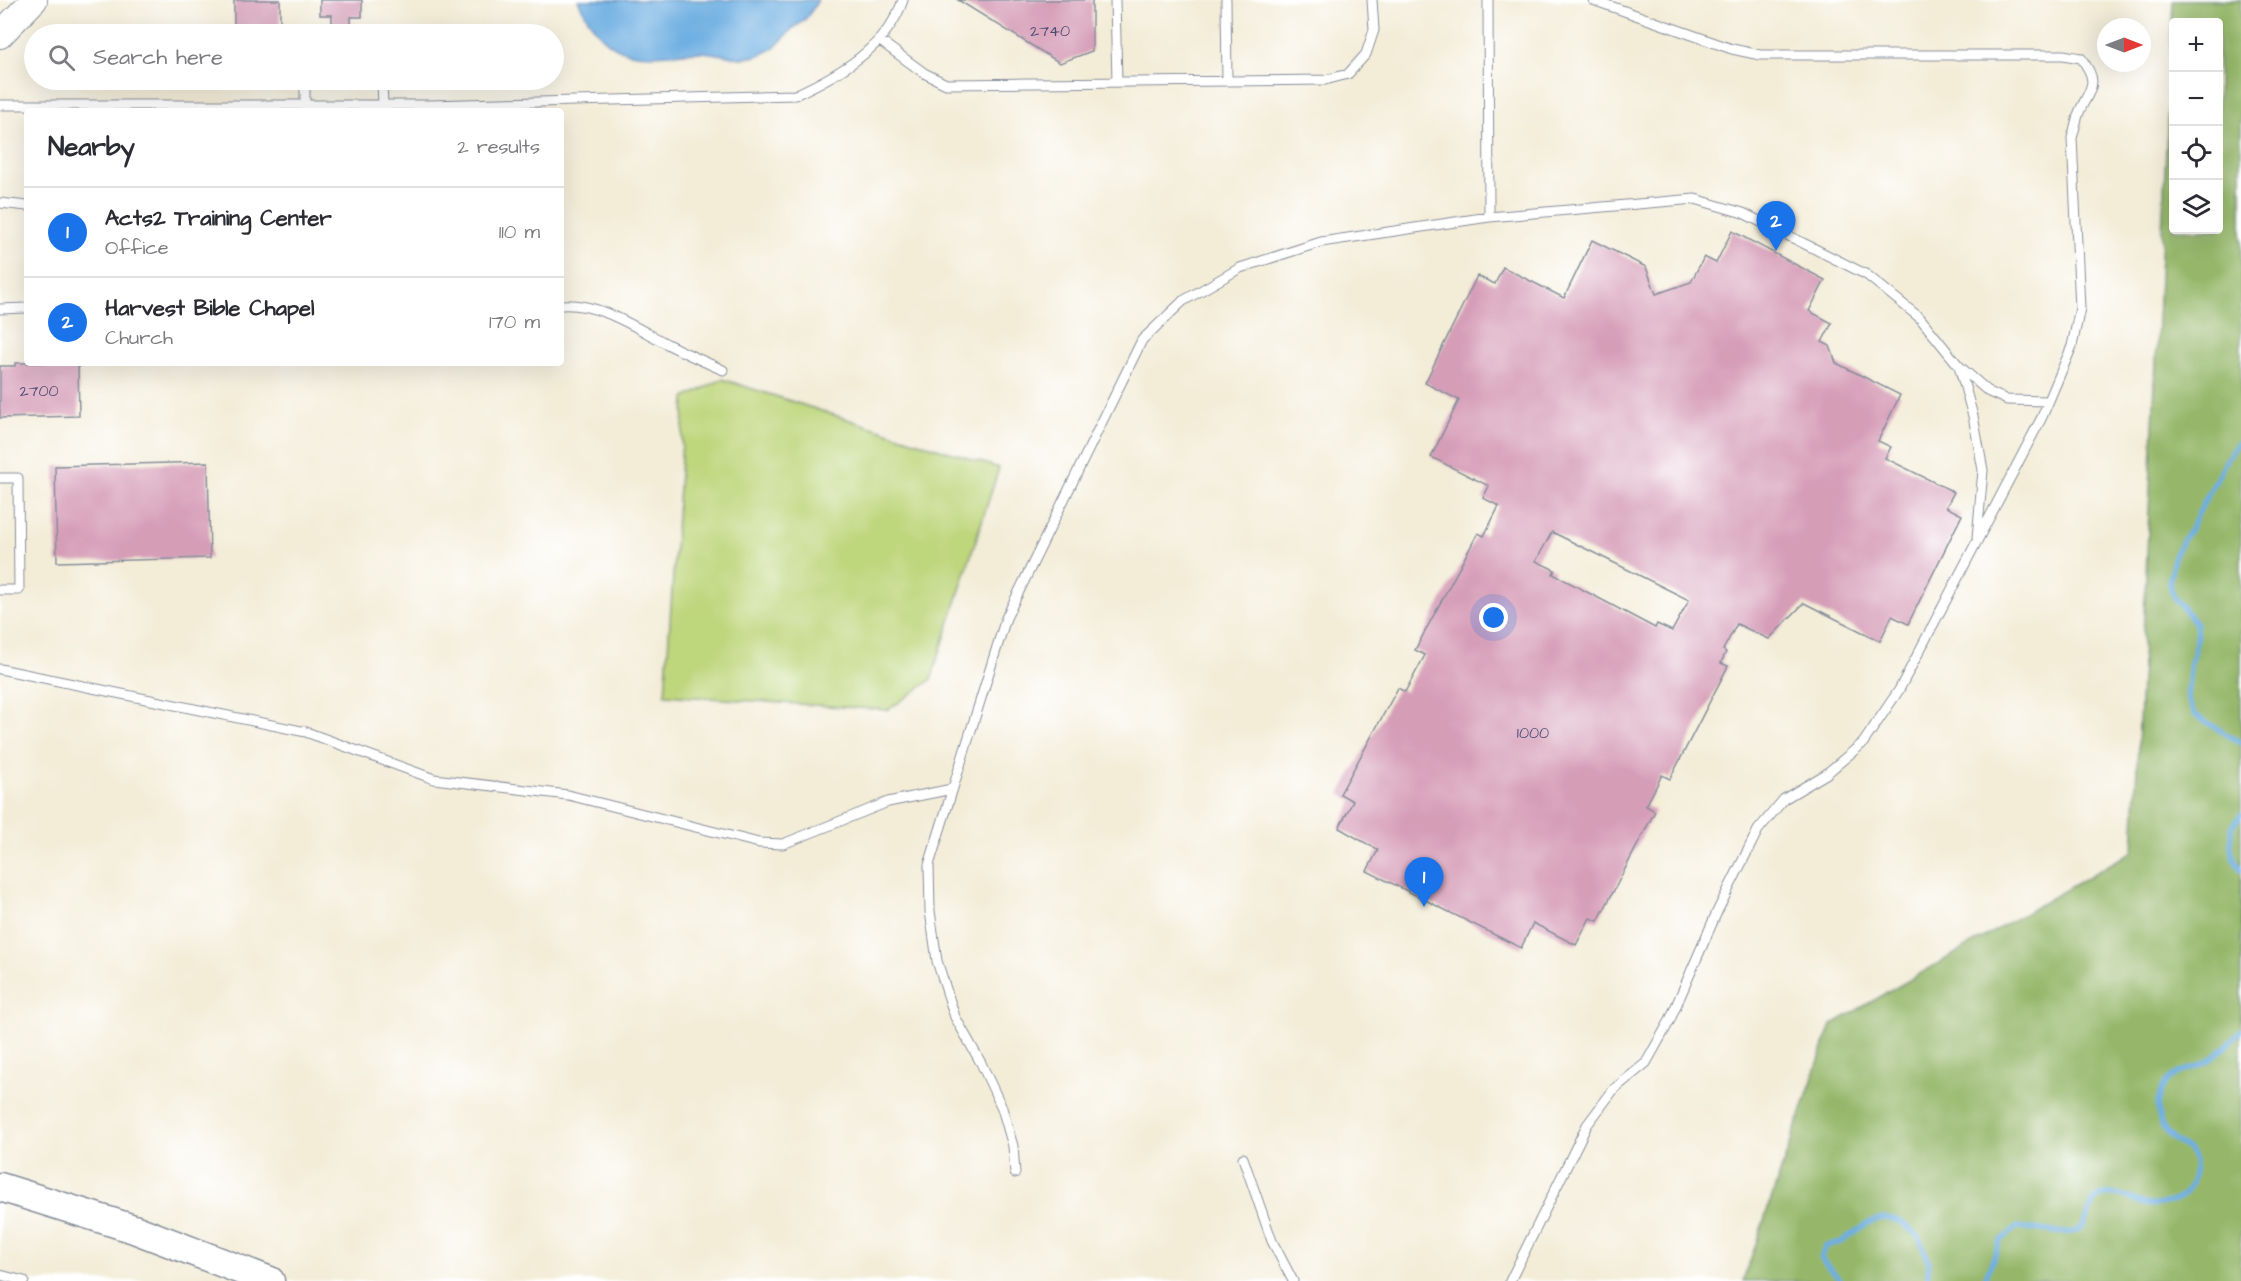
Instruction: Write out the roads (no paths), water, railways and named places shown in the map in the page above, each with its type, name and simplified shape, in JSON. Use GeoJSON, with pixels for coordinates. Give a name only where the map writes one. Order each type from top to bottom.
{"type":"FeatureCollection","features":[{"type":"Feature","properties":{"kind":"main road"},"geometry":{"type":"LineString","coordinates":[[0,35],[34,0]]}},
{"type":"Feature","properties":{"kind":"main road"},"geometry":{"type":"LineString","coordinates":[[0,1187],[134,1229],[270,1281]]}},
{"type":"Feature","properties":{"kind":"lane"},"geometry":{"type":"LineString","coordinates":[[0,105],[383,106],[795,95],[825,81],[854,62],[879,40],[903,0]]}},
{"type":"Feature","properties":{"kind":"lane"},"geometry":{"type":"LineString","coordinates":[[1115,0],[1117,82]]}},
{"type":"Feature","properties":{"kind":"lane"},"geometry":{"type":"LineString","coordinates":[[1226,0],[1227,81]]}},
{"type":"Feature","properties":{"kind":"lane"},"geometry":{"type":"LineString","coordinates":[[879,40],[924,73],[946,84],[1325,80],[1348,74],[1366,54],[1374,30],[1372,0]]}},
{"type":"Feature","properties":{"kind":"lane"},"geometry":{"type":"LineString","coordinates":[[1488,0],[1489,216]]}},
{"type":"Feature","properties":{"kind":"lane"},"geometry":{"type":"LineString","coordinates":[[1510,1281],[1587,1125],[1614,1089],[1646,1063],[1669,1022],[1716,912],[1758,830],[1784,799],[1826,774],[1863,743],[1899,690],[2048,401],[2072,346],[2080,308],[2072,138],[2079,112],[2091,92],[2092,73],[2081,58],[2063,55],[1760,55],[1732,50],[1593,0]]}},
{"type":"Feature","properties":{"kind":"lane"},"geometry":{"type":"LineString","coordinates":[[305,90],[305,106]]}},
{"type":"Feature","properties":{"kind":"lane"},"geometry":{"type":"LineString","coordinates":[[382,90],[383,106]]}},
{"type":"Feature","properties":{"kind":"lane"},"geometry":{"type":"LineString","coordinates":[[1015,1173],[1013,1146],[1002,1108],[981,1063],[955,1017],[937,961],[930,911],[929,865],[1006,618],[1142,340],[1183,301],[1240,268],[1321,242],[1489,216],[1695,199],[1743,213],[1867,275],[1920,318],[1959,366],[1989,392],[2007,400],[2048,401]]}},
{"type":"Feature","properties":{"kind":"lane"},"geometry":{"type":"LineString","coordinates":[[0,203],[24,206]]}},
{"type":"Feature","properties":{"kind":"lane"},"geometry":{"type":"LineString","coordinates":[[564,305],[570,304],[616,316],[668,345],[723,370]]}},
{"type":"Feature","properties":{"kind":"lane"},"geometry":{"type":"LineString","coordinates":[[0,309],[24,309]]}},
{"type":"Feature","properties":{"kind":"lane"},"geometry":{"type":"LineString","coordinates":[[1959,366],[1973,417],[1983,470],[1976,543]]}},
{"type":"Feature","properties":{"kind":"lane"},"geometry":{"type":"LineString","coordinates":[[0,478],[18,478],[19,590],[0,590]]}},
{"type":"Feature","properties":{"kind":"lane"},"geometry":{"type":"LineString","coordinates":[[0,669],[306,732],[434,779],[568,795],[759,843],[783,844],[888,802],[952,789]]}},
{"type":"Feature","properties":{"kind":"lane"},"geometry":{"type":"LineString","coordinates":[[1243,1158],[1272,1241],[1293,1281]]}},
{"type":"Feature","properties":{"kind":"lane"},"geometry":{"type":"LineString","coordinates":[[0,1275],[24,1281]]}},
{"type":"Feature","properties":{"kind":"water"},"geometry":{"type":"Polygon","coordinates":[[[578,0],[818,0],[807,17],[781,42],[763,54],[741,58],[705,52],[642,55],[627,52],[614,47],[602,37],[590,22],[578,0]]]}},
{"type":"Feature","properties":{"kind":"waterway"},"geometry":{"type":"LineString","coordinates":[[2241,439],[2228,457],[2175,553],[2169,583],[2175,599],[2196,623],[2197,639],[2191,661],[2187,697],[2195,715],[2241,743]]}},
{"type":"Feature","properties":{"kind":"waterway"},"geometry":{"type":"LineString","coordinates":[[2241,815],[2233,827],[2230,842],[2233,856],[2241,869]]}},
{"type":"Feature","properties":{"kind":"waterway"},"geometry":{"type":"LineString","coordinates":[[1984,1281],[2000,1241],[2018,1227],[2058,1232],[2076,1231],[2086,1221],[2094,1202],[2105,1195],[2115,1194],[2155,1205],[2181,1197],[2189,1188],[2193,1176],[2193,1157],[2188,1150],[2172,1139],[2163,1127],[2158,1114],[2158,1099],[2164,1085],[2172,1076],[2207,1062],[2241,1031]]}},
{"type":"Feature","properties":{"kind":"waterway"},"geometry":{"type":"LineString","coordinates":[[1841,1281],[1821,1258],[1825,1246],[1841,1242],[1866,1224],[1881,1218],[1900,1221],[1919,1237],[1929,1263],[1927,1281]]}},
{"type":"Feature","properties":{"kind":"place","name":"Harvest Bible Chapel"},"geometry":{"type":"Point","coordinates":[1776,251]}},
{"type":"Feature","properties":{"kind":"place","name":"Acts2 Training Center"},"geometry":{"type":"Point","coordinates":[1424,907]}}]}
